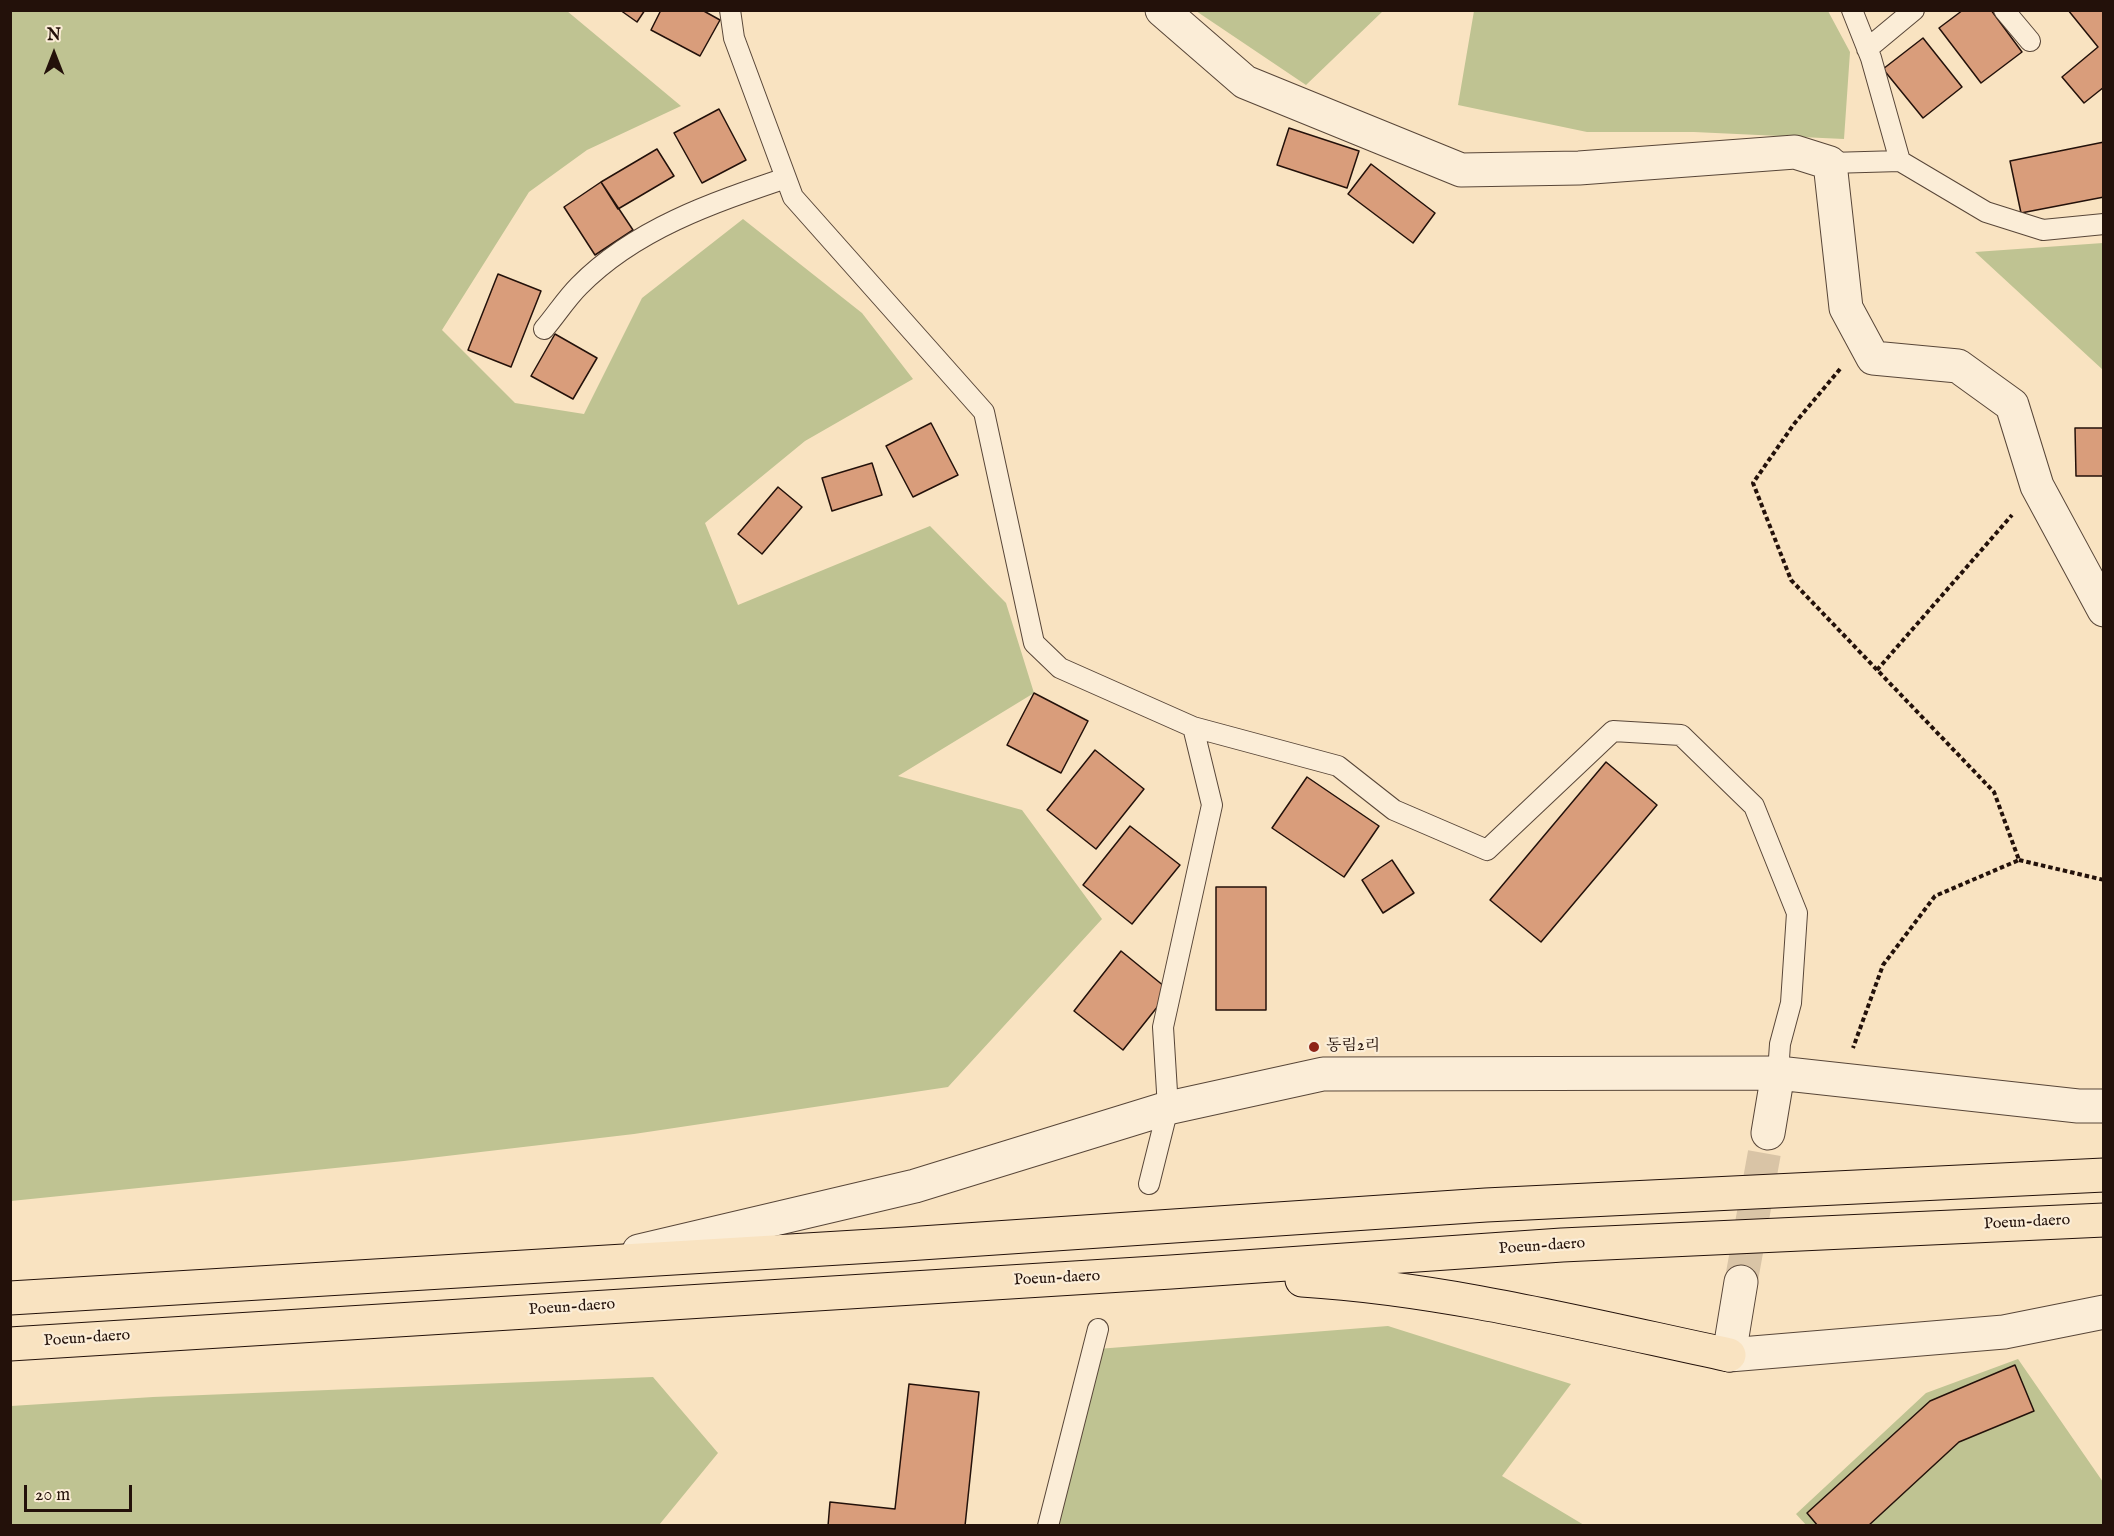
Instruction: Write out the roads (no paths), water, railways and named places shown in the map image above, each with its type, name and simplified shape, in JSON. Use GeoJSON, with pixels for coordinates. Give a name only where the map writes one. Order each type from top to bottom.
{"type":"FeatureCollection","features":[{"type":"Feature","properties":{"kind":"highway"},"geometry":{"type":"LineString","coordinates":[[10,1298],[580,1265],[1486,1205],[2103,1176]]}},
{"type":"Feature","properties":{"kind":"highway","name":"Poeun-daero"},"geometry":{"type":"LineString","coordinates":[[10,1344],[1172,1272],[1562,1245],[2103,1220]]}},
{"type":"Feature","properties":{"kind":"highway"},"geometry":{"type":"LineString","coordinates":[[1172,1272],[1358,1284],[1492,1305],[1729,1354]]}},
{"type":"Feature","properties":{"kind":"street"},"geometry":{"type":"LineString","coordinates":[[1162,10],[1245,82],[1461,170],[1579,168],[1795,152],[1830,163],[1846,308],[1873,357],[1958,366],[2012,405],[2037,486],[2102,603]]}},
{"type":"Feature","properties":{"kind":"street"},"geometry":{"type":"LineString","coordinates":[[1768,1133],[1778,1073]]}},
{"type":"Feature","properties":{"kind":"street"},"geometry":{"type":"LineString","coordinates":[[580,1265],[915,1186],[1168,1108],[1323,1074],[1778,1073],[1841,1078],[2078,1106],[2103,1106]]}},
{"type":"Feature","properties":{"kind":"street"},"geometry":{"type":"LineString","coordinates":[[1741,1282],[1729,1354],[2004,1332],[2103,1312]]}},
{"type":"Feature","properties":{"kind":"lane"},"geometry":{"type":"LineString","coordinates":[[730,10],[734,38],[793,197],[984,412],[1034,643],[1060,668],[1193,727],[1338,766],[1394,810],[1487,850],[1613,731],[1681,735],[1754,806],[1797,913],[1791,1004],[1780,1044],[1778,1073]]}},
{"type":"Feature","properties":{"kind":"lane"},"geometry":{"type":"LineString","coordinates":[[1852,10],[1867,49],[1900,161]]}},
{"type":"Feature","properties":{"kind":"lane"},"geometry":{"type":"LineString","coordinates":[[1867,49],[1914,10]]}},
{"type":"Feature","properties":{"kind":"lane"},"geometry":{"type":"LineString","coordinates":[[2004,10],[2030,40]]}},
{"type":"Feature","properties":{"kind":"lane"},"geometry":{"type":"LineString","coordinates":[[1830,163],[1900,161],[1986,212],[2043,230],[2103,224]]}},
{"type":"Feature","properties":{"kind":"lane"},"geometry":{"type":"LineString","coordinates":[[544,329],[579,286],[641,236],[716,201],[786,178]]}},
{"type":"Feature","properties":{"kind":"lane"},"geometry":{"type":"LineString","coordinates":[[1149,1184],[1168,1108],[1163,1027],[1212,806],[1193,727]]}},
{"type":"Feature","properties":{"kind":"lane"},"geometry":{"type":"LineString","coordinates":[[1048,1526],[1098,1329]]}},
{"type":"Feature","properties":{"kind":"tunnel"},"geometry":{"type":"LineString","coordinates":[[1741,1282],[1768,1133]]}},
{"type":"Feature","properties":{"kind":"place","name":"동림2리"},"geometry":{"type":"Point","coordinates":[1314,1047]}}]}
